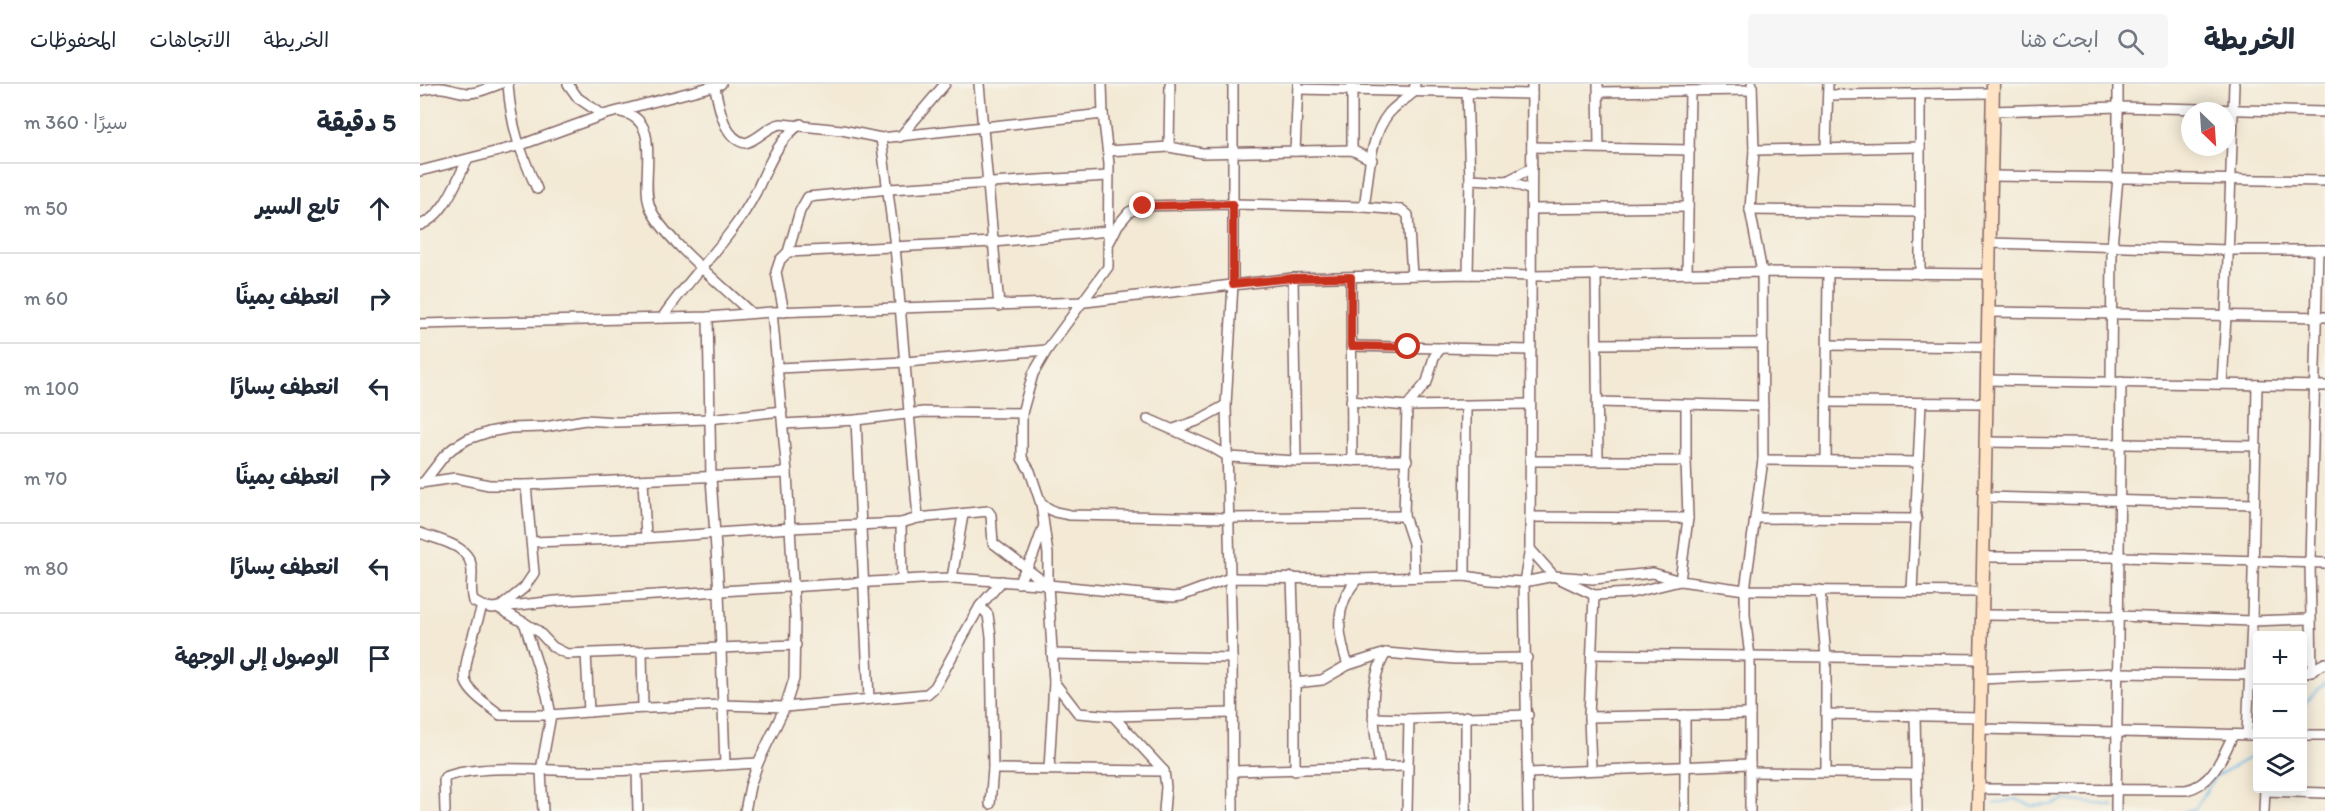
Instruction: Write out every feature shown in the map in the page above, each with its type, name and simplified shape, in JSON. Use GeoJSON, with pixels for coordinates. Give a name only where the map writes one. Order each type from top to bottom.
{"type":"FeatureCollection","features":[{"type":"Feature","properties":{"kind":"street"},"geometry":{"type":"LineString","coordinates":[[420,91],[437,85],[446,85],[465,93],[472,93],[500,84]]}},
{"type":"Feature","properties":{"kind":"street"},"geometry":{"type":"LineString","coordinates":[[508,84],[518,146],[537,189]]}},
{"type":"Feature","properties":{"kind":"street"},"geometry":{"type":"LineString","coordinates":[[568,84],[578,98],[603,116]]}},
{"type":"Feature","properties":{"kind":"street"},"geometry":{"type":"LineString","coordinates":[[900,137],[945,84]]}},
{"type":"Feature","properties":{"kind":"street"},"geometry":{"type":"LineString","coordinates":[[979,84],[999,306]]}},
{"type":"Feature","properties":{"kind":"street"},"geometry":{"type":"LineString","coordinates":[[1049,770],[1054,682],[1048,554],[1041,504],[1030,471],[1022,458],[1022,413],[1034,374],[1047,350],[1085,302],[1108,267],[1108,151],[1102,84]]}},
{"type":"Feature","properties":{"kind":"street"},"geometry":{"type":"LineString","coordinates":[[1169,147],[1170,84]]}},
{"type":"Feature","properties":{"kind":"street"},"geometry":{"type":"LineString","coordinates":[[1233,84],[1233,284],[1226,405],[1233,811]]}},
{"type":"Feature","properties":{"kind":"street"},"geometry":{"type":"LineString","coordinates":[[1826,148],[1828,84]]}},
{"type":"Feature","properties":{"kind":"street"},"geometry":{"type":"LineString","coordinates":[[2111,381],[2112,247],[2118,177],[2118,84]]}},
{"type":"Feature","properties":{"kind":"street"},"geometry":{"type":"LineString","coordinates":[[2233,102],[2234,84]]}},
{"type":"Feature","properties":{"kind":"street"},"geometry":{"type":"LineString","coordinates":[[420,171],[518,146],[619,111],[716,85],[726,128],[741,142],[749,142],[774,125],[801,124],[842,129],[880,138],[1103,114]]}},
{"type":"Feature","properties":{"kind":"street"},"geometry":{"type":"LineString","coordinates":[[1295,151],[1298,86],[1415,88],[1467,92],[1532,89],[1530,549],[1524,582],[1528,811]]}},
{"type":"Feature","properties":{"kind":"street"},"geometry":{"type":"LineString","coordinates":[[1352,87],[1352,150]]}},
{"type":"Feature","properties":{"kind":"street"},"geometry":{"type":"LineString","coordinates":[[1599,147],[1598,88],[1690,92],[1752,87],[1754,150],[1750,210],[1762,272],[1763,460],[1745,590],[1745,615],[1750,657],[1750,811]]}},
{"type":"Feature","properties":{"kind":"street"},"geometry":{"type":"LineString","coordinates":[[1364,207],[1380,127],[1397,105],[1415,88]]}},
{"type":"Feature","properties":{"kind":"street"},"geometry":{"type":"LineString","coordinates":[[1828,94],[1920,94],[1993,88],[1978,811]]}},
{"type":"Feature","properties":{"kind":"street"},"geometry":{"type":"LineString","coordinates":[[1467,92],[1470,179],[1468,274]]}},
{"type":"Feature","properties":{"kind":"street"},"geometry":{"type":"LineString","coordinates":[[1687,273],[1690,92]]}},
{"type":"Feature","properties":{"kind":"street"},"geometry":{"type":"LineString","coordinates":[[1920,94],[1920,274]]}},
{"type":"Feature","properties":{"kind":"street"},"geometry":{"type":"LineString","coordinates":[[1992,111],[2118,107],[2181,108]]}},
{"type":"Feature","properties":{"kind":"street"},"geometry":{"type":"LineString","coordinates":[[2235,109],[2325,112]]}},
{"type":"Feature","properties":{"kind":"street"},"geometry":{"type":"LineString","coordinates":[[619,111],[631,114],[639,120],[645,130],[648,150],[646,189],[651,211],[674,239],[752,313]]}},
{"type":"Feature","properties":{"kind":"street"},"geometry":{"type":"LineString","coordinates":[[662,318],[723,241],[754,196],[770,162],[788,135],[801,124]]}},
{"type":"Feature","properties":{"kind":"street"},"geometry":{"type":"LineString","coordinates":[[880,138],[889,189],[895,246],[918,518]]}},
{"type":"Feature","properties":{"kind":"street"},"geometry":{"type":"LineString","coordinates":[[1108,151],[1169,147],[1193,153],[1352,150],[1372,160]]}},
{"type":"Feature","properties":{"kind":"street"},"geometry":{"type":"LineString","coordinates":[[1532,147],[1690,150]]}},
{"type":"Feature","properties":{"kind":"street"},"geometry":{"type":"LineString","coordinates":[[1754,150],[1920,147]]}},
{"type":"Feature","properties":{"kind":"street"},"geometry":{"type":"LineString","coordinates":[[2222,384],[2231,156]]}},
{"type":"Feature","properties":{"kind":"street"},"geometry":{"type":"LineString","coordinates":[[420,225],[436,215],[468,159]]}},
{"type":"Feature","properties":{"kind":"street"},"geometry":{"type":"LineString","coordinates":[[1506,181],[1532,168]]}},
{"type":"Feature","properties":{"kind":"street"},"geometry":{"type":"LineString","coordinates":[[784,312],[776,272],[780,260],[788,252],[800,211],[808,197],[889,189],[987,185],[1108,176]]}},
{"type":"Feature","properties":{"kind":"street"},"geometry":{"type":"LineString","coordinates":[[1992,176],[2325,181]]}},
{"type":"Feature","properties":{"kind":"street"},"geometry":{"type":"LineString","coordinates":[[1470,179],[1506,181],[1531,190]]}},
{"type":"Feature","properties":{"kind":"street"},"geometry":{"type":"LineString","coordinates":[[788,252],[1109,236],[1136,207],[1233,204],[1364,207],[1406,212],[1412,275]]}},
{"type":"Feature","properties":{"kind":"street"},"geometry":{"type":"LineString","coordinates":[[1532,209],[1688,207]]}},
{"type":"Feature","properties":{"kind":"street"},"geometry":{"type":"LineString","coordinates":[[1750,210],[1920,212]]}},
{"type":"Feature","properties":{"kind":"street"},"geometry":{"type":"LineString","coordinates":[[1990,243],[2229,250],[2321,250],[2321,317],[2314,385],[2307,673]]}},
{"type":"Feature","properties":{"kind":"street"},"geometry":{"type":"LineString","coordinates":[[420,324],[662,318],[772,312],[1085,302],[1293,278],[1762,272],[1990,274]]}},
{"type":"Feature","properties":{"kind":"street"},"geometry":{"type":"LineString","coordinates":[[1826,460],[1828,273]]}},
{"type":"Feature","properties":{"kind":"street"},"geometry":{"type":"LineString","coordinates":[[1596,274],[1598,460]]}},
{"type":"Feature","properties":{"kind":"street"},"geometry":{"type":"LineString","coordinates":[[1351,277],[1352,461]]}},
{"type":"Feature","properties":{"kind":"street"},"geometry":{"type":"LineString","coordinates":[[1293,278],[1296,460]]}},
{"type":"Feature","properties":{"kind":"street"},"geometry":{"type":"LineString","coordinates":[[745,811],[758,763],[785,707],[794,679],[796,645],[787,473],[772,312]]}},
{"type":"Feature","properties":{"kind":"street"},"geometry":{"type":"LineString","coordinates":[[1990,312],[2321,317]]}},
{"type":"Feature","properties":{"kind":"street"},"geometry":{"type":"LineString","coordinates":[[708,316],[711,478],[719,592],[724,765]]}},
{"type":"Feature","properties":{"kind":"street"},"geometry":{"type":"LineString","coordinates":[[1597,344],[1763,343]]}},
{"type":"Feature","properties":{"kind":"street"},"geometry":{"type":"LineString","coordinates":[[1828,345],[1989,346]]}},
{"type":"Feature","properties":{"kind":"street"},"geometry":{"type":"LineString","coordinates":[[1351,346],[1530,350]]}},
{"type":"Feature","properties":{"kind":"street"},"geometry":{"type":"LineString","coordinates":[[1414,577],[1413,543],[1404,516],[1407,406],[1427,382],[1434,357],[1441,348]]}},
{"type":"Feature","properties":{"kind":"street"},"geometry":{"type":"LineString","coordinates":[[778,368],[906,362],[1047,350]]}},
{"type":"Feature","properties":{"kind":"street"},"geometry":{"type":"LineString","coordinates":[[1987,380],[2325,386]]}},
{"type":"Feature","properties":{"kind":"street"},"geometry":{"type":"LineString","coordinates":[[2116,811],[2121,557],[2121,382]]}},
{"type":"Feature","properties":{"kind":"street"},"geometry":{"type":"LineString","coordinates":[[2253,648],[2257,385]]}},
{"type":"Feature","properties":{"kind":"street"},"geometry":{"type":"LineString","coordinates":[[1351,401],[1407,406],[1530,404]]}},
{"type":"Feature","properties":{"kind":"street"},"geometry":{"type":"LineString","coordinates":[[1597,402],[1763,406]]}},
{"type":"Feature","properties":{"kind":"street"},"geometry":{"type":"LineString","coordinates":[[1827,402],[1986,403]]}},
{"type":"Feature","properties":{"kind":"street"},"geometry":{"type":"LineString","coordinates":[[1912,591],[1921,403]]}},
{"type":"Feature","properties":{"kind":"street"},"geometry":{"type":"LineString","coordinates":[[1174,429],[1205,417],[1226,405]]}},
{"type":"Feature","properties":{"kind":"street"},"geometry":{"type":"LineString","coordinates":[[1680,581],[1688,518],[1686,405]]}},
{"type":"Feature","properties":{"kind":"street"},"geometry":{"type":"LineString","coordinates":[[1465,576],[1466,406]]}},
{"type":"Feature","properties":{"kind":"street"},"geometry":{"type":"LineString","coordinates":[[422,483],[453,448],[468,439],[489,432],[595,420],[617,422],[709,419],[782,411]]}},
{"type":"Feature","properties":{"kind":"street"},"geometry":{"type":"LineString","coordinates":[[783,424],[856,420],[910,413],[1022,413]]}},
{"type":"Feature","properties":{"kind":"street"},"geometry":{"type":"LineString","coordinates":[[1148,419],[1174,429],[1228,457],[1352,461],[1407,460]]}},
{"type":"Feature","properties":{"kind":"street"},"geometry":{"type":"LineString","coordinates":[[856,420],[870,699]]}},
{"type":"Feature","properties":{"kind":"street"},"geometry":{"type":"LineString","coordinates":[[1985,442],[2256,446]]}},
{"type":"Feature","properties":{"kind":"street"},"geometry":{"type":"LineString","coordinates":[[1763,460],[1918,462]]}},
{"type":"Feature","properties":{"kind":"street"},"geometry":{"type":"LineString","coordinates":[[1530,461],[1686,461]]}},
{"type":"Feature","properties":{"kind":"street"},"geometry":{"type":"LineString","coordinates":[[422,483],[455,478],[489,485],[526,485],[787,473]]}},
{"type":"Feature","properties":{"kind":"street"},"geometry":{"type":"LineString","coordinates":[[643,480],[646,538]]}},
{"type":"Feature","properties":{"kind":"street"},"geometry":{"type":"LineString","coordinates":[[499,608],[531,580],[534,573],[526,485]]}},
{"type":"Feature","properties":{"kind":"street"},"geometry":{"type":"LineString","coordinates":[[1986,497],[2254,504]]}},
{"type":"Feature","properties":{"kind":"street"},"geometry":{"type":"LineString","coordinates":[[1041,504],[1063,514],[1229,518],[1404,516]]}},
{"type":"Feature","properties":{"kind":"street"},"geometry":{"type":"LineString","coordinates":[[532,542],[715,535],[790,528],[901,523],[918,518],[988,511],[991,515],[995,547],[1007,552],[1048,585]]}},
{"type":"Feature","properties":{"kind":"street"},"geometry":{"type":"LineString","coordinates":[[952,578],[963,515]]}},
{"type":"Feature","properties":{"kind":"street"},"geometry":{"type":"LineString","coordinates":[[1530,517],[1688,518]]}},
{"type":"Feature","properties":{"kind":"street"},"geometry":{"type":"LineString","coordinates":[[1756,518],[1917,519]]}},
{"type":"Feature","properties":{"kind":"street"},"geometry":{"type":"LineString","coordinates":[[901,523],[902,580]]}},
{"type":"Feature","properties":{"kind":"street"},"geometry":{"type":"LineString","coordinates":[[1018,583],[1034,556],[1044,525]]}},
{"type":"Feature","properties":{"kind":"street"},"geometry":{"type":"LineString","coordinates":[[420,533],[460,548],[467,554],[472,562],[473,601],[482,606],[499,608],[556,601],[952,578],[1173,597],[1230,578],[1357,579],[1465,576],[1524,582],[1554,576],[1593,579],[1653,573],[1680,581],[1745,590],[1982,592]]}},
{"type":"Feature","properties":{"kind":"street"},"geometry":{"type":"LineString","coordinates":[[1530,549],[1554,576],[1593,595],[1632,593],[1680,581]]}},
{"type":"Feature","properties":{"kind":"street"},"geometry":{"type":"LineString","coordinates":[[1984,557],[2121,557],[2325,563]]}},
{"type":"Feature","properties":{"kind":"street"},"geometry":{"type":"LineString","coordinates":[[1292,578],[1295,683],[1294,771]]}},
{"type":"Feature","properties":{"kind":"street"},"geometry":{"type":"LineString","coordinates":[[1348,665],[1339,634],[1339,622],[1346,594],[1357,579]]}},
{"type":"Feature","properties":{"kind":"street"},"geometry":{"type":"LineString","coordinates":[[482,606],[468,656],[465,679],[467,684],[500,716],[722,705],[785,707],[927,694],[935,687],[980,606],[1002,581]]}},
{"type":"Feature","properties":{"kind":"street"},"geometry":{"type":"LineString","coordinates":[[1820,591],[1826,657],[1826,773]]}},
{"type":"Feature","properties":{"kind":"street"},"geometry":{"type":"LineString","coordinates":[[1591,769],[1589,717],[1593,595]]}},
{"type":"Feature","properties":{"kind":"street"},"geometry":{"type":"LineString","coordinates":[[980,606],[990,621],[993,769],[990,804]]}},
{"type":"Feature","properties":{"kind":"street"},"geometry":{"type":"LineString","coordinates":[[499,608],[537,631],[558,651],[567,654],[796,645]]}},
{"type":"Feature","properties":{"kind":"street"},"geometry":{"type":"LineString","coordinates":[[1982,615],[2119,616],[2252,621],[2309,620]]}},
{"type":"Feature","properties":{"kind":"street"},"geometry":{"type":"LineString","coordinates":[[524,622],[551,715],[541,770],[543,811]]}},
{"type":"Feature","properties":{"kind":"street"},"geometry":{"type":"LineString","coordinates":[[642,651],[642,708]]}},
{"type":"Feature","properties":{"kind":"street"},"geometry":{"type":"LineString","coordinates":[[586,653],[589,712]]}},
{"type":"Feature","properties":{"kind":"street"},"geometry":{"type":"LineString","coordinates":[[1295,683],[1322,680],[1348,665],[1386,653],[1455,659],[1527,658]]}},
{"type":"Feature","properties":{"kind":"street"},"geometry":{"type":"LineString","coordinates":[[1380,767],[1373,718],[1376,673],[1386,653]]}},
{"type":"Feature","properties":{"kind":"street"},"geometry":{"type":"LineString","coordinates":[[1052,654],[1232,658]]}},
{"type":"Feature","properties":{"kind":"street"},"geometry":{"type":"LineString","coordinates":[[1592,654],[1982,658]]}},
{"type":"Feature","properties":{"kind":"street"},"geometry":{"type":"LineString","coordinates":[[2307,673],[2325,663]]}},
{"type":"Feature","properties":{"kind":"street"},"geometry":{"type":"LineString","coordinates":[[1980,679],[2117,673],[2253,675]]}},
{"type":"Feature","properties":{"kind":"street"},"geometry":{"type":"LineString","coordinates":[[1054,682],[1078,713],[1113,716],[1232,713]]}},
{"type":"Feature","properties":{"kind":"street"},"geometry":{"type":"LineString","coordinates":[[1826,714],[1915,716],[1980,723],[2117,731],[2252,735],[2254,685]]}},
{"type":"Feature","properties":{"kind":"street"},"geometry":{"type":"LineString","coordinates":[[1589,717],[1750,714]]}},
{"type":"Feature","properties":{"kind":"street"},"geometry":{"type":"LineString","coordinates":[[1373,718],[1528,715]]}},
{"type":"Feature","properties":{"kind":"street"},"geometry":{"type":"LineString","coordinates":[[1685,715],[1685,811]]}},
{"type":"Feature","properties":{"kind":"street"},"geometry":{"type":"LineString","coordinates":[[1113,716],[1164,771],[1166,787],[1164,811]]}},
{"type":"Feature","properties":{"kind":"street"},"geometry":{"type":"LineString","coordinates":[[1466,716],[1466,811]]}},
{"type":"Feature","properties":{"kind":"street"},"geometry":{"type":"LineString","coordinates":[[1915,716],[1917,811]]}},
{"type":"Feature","properties":{"kind":"street"},"geometry":{"type":"LineString","coordinates":[[1407,811],[1409,719]]}},
{"type":"Feature","properties":{"kind":"street"},"geometry":{"type":"LineString","coordinates":[[1979,789],[2195,789],[2218,767],[2233,735]]}},
{"type":"Feature","properties":{"kind":"street"},"geometry":{"type":"LineString","coordinates":[[2307,735],[2325,735]]}},
{"type":"Feature","properties":{"kind":"street"},"geometry":{"type":"LineString","coordinates":[[445,811],[444,780],[448,775],[495,769],[637,769],[758,763]]}},
{"type":"Feature","properties":{"kind":"street"},"geometry":{"type":"LineString","coordinates":[[1233,771],[1407,766]]}},
{"type":"Feature","properties":{"kind":"street"},"geometry":{"type":"LineString","coordinates":[[1529,773],[1685,766],[1826,773],[1916,774]]}},
{"type":"Feature","properties":{"kind":"street"},"geometry":{"type":"LineString","coordinates":[[637,769],[638,811]]}},
{"type":"Feature","properties":{"kind":"street"},"geometry":{"type":"LineString","coordinates":[[993,769],[1164,771]]}},
{"type":"Feature","properties":{"kind":"street"},"geometry":{"type":"LineString","coordinates":[[2307,792],[2325,793]]}},
{"type":"Feature","properties":{"kind":"street"},"geometry":{"type":"LineString","coordinates":[[2264,811],[2265,793]]}},
{"type":"Feature","properties":{"kind":"waterway"},"geometry":{"type":"LineString","coordinates":[[2307,701],[2325,683]]}},
{"type":"Feature","properties":{"kind":"waterway"},"geometry":{"type":"LineString","coordinates":[[2186,811],[2195,809],[2215,777],[2253,756]]}},
{"type":"Feature","properties":{"kind":"waterway"},"geometry":{"type":"LineString","coordinates":[[1994,804],[2015,799],[2032,806],[2052,805],[2064,800],[2113,806]]}},
{"type":"Feature","properties":{"kind":"waterway"},"geometry":{"type":"LineString","coordinates":[[2119,809],[2124,811]]}},
{"type":"Feature","properties":{"kind":"route"},"geometry":{"type":"LineString","coordinates":[[1143,206],[1233,204],[1233,284],[1293,278],[1351,277],[1351,346],[1408,347]]}}]}
